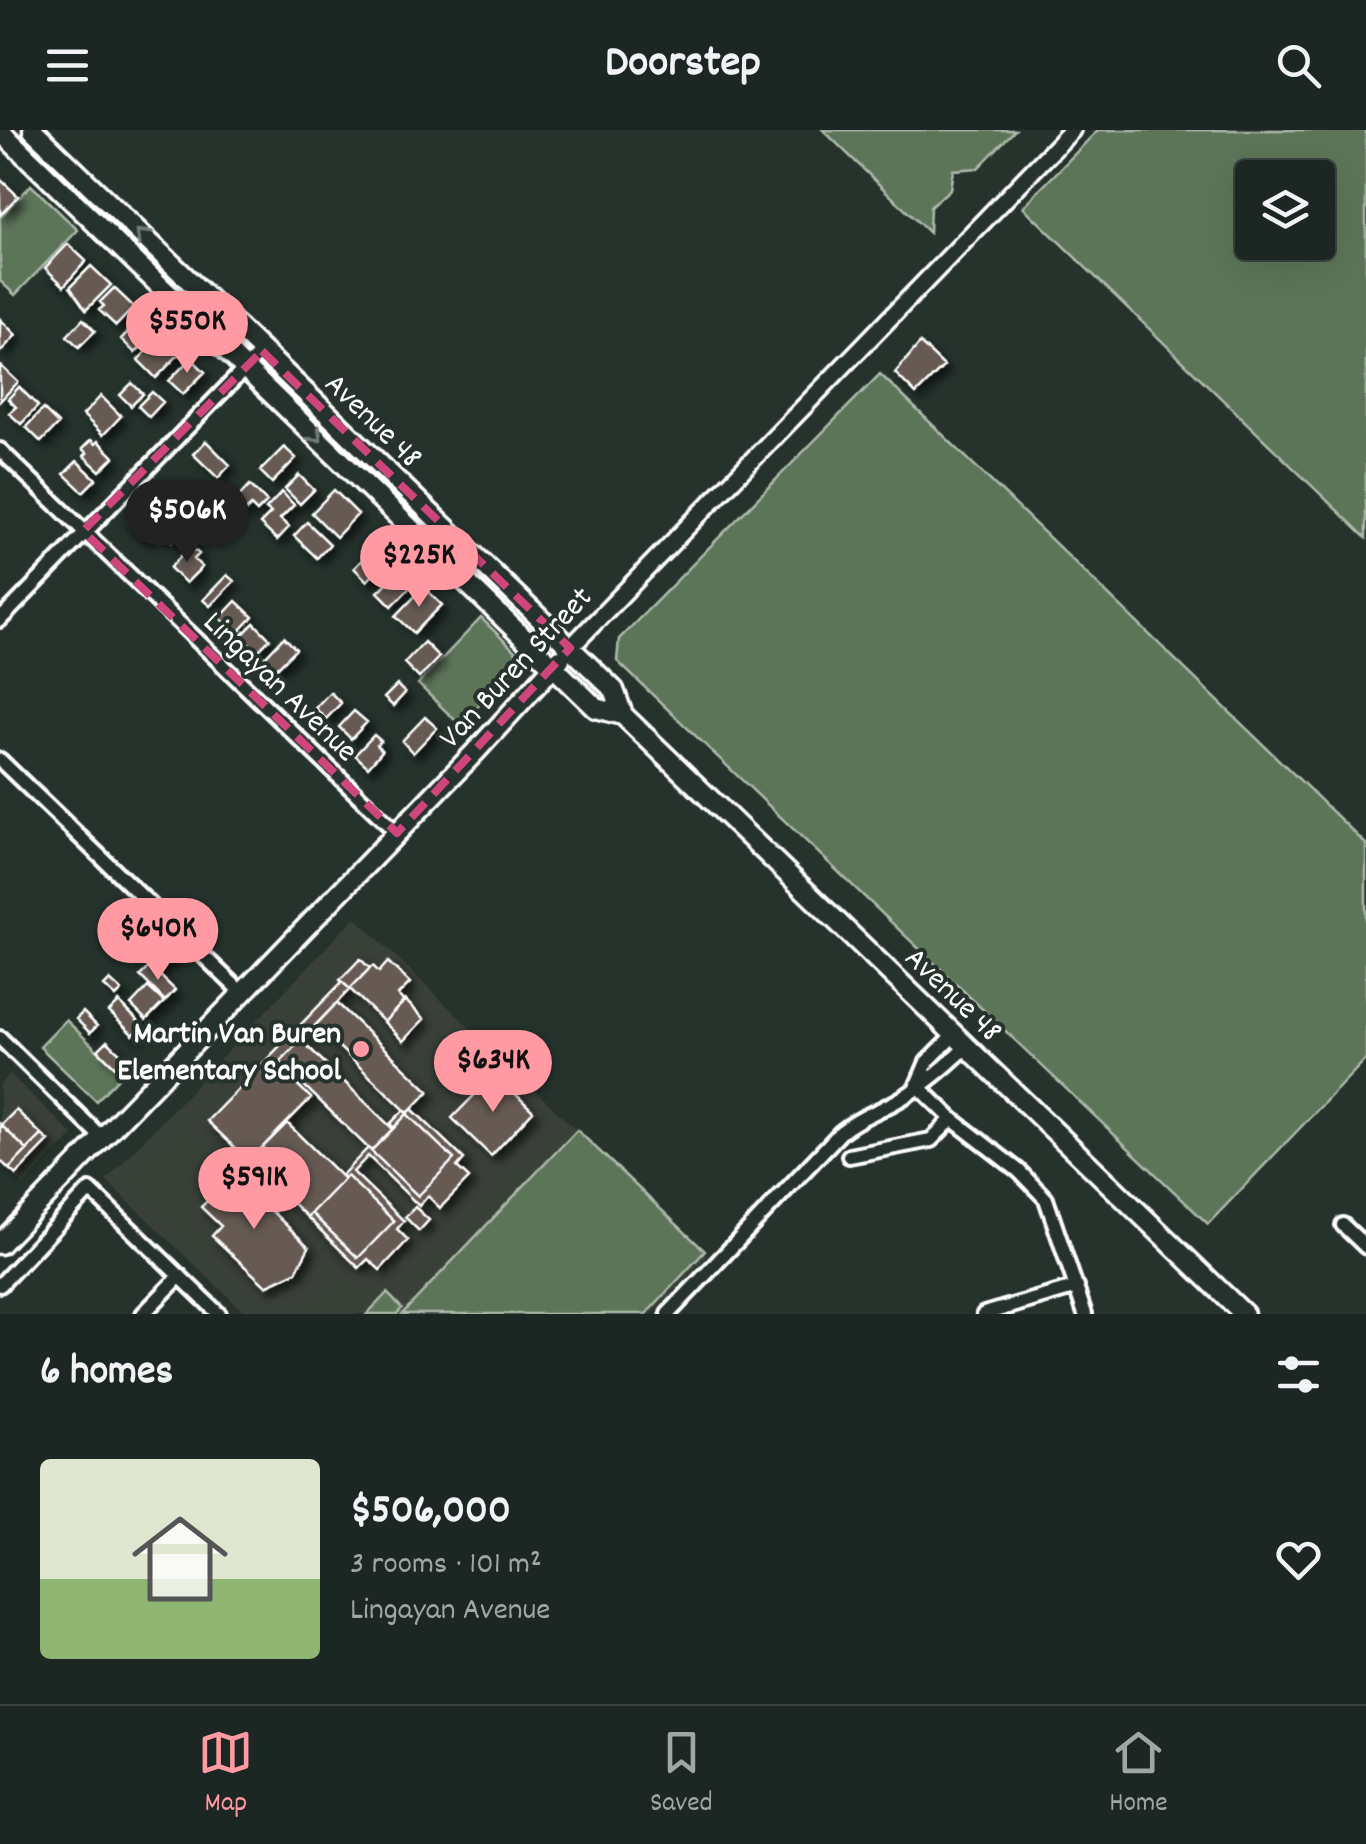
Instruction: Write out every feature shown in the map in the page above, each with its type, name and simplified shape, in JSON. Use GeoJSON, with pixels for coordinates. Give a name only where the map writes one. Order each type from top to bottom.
{"type":"FeatureCollection","features":[{"type":"Feature","properties":{"kind":"main road"},"geometry":{"type":"LineString","coordinates":[[18,130],[66,177],[98,192]]}},
{"type":"Feature","properties":{"kind":"main road","name":"Avenue 48"},"geometry":{"type":"LineString","coordinates":[[33,130],[614,690],[623,715],[1244,1314]]}},
{"type":"Feature","properties":{"kind":"main road","name":"Avenue 48"},"geometry":{"type":"LineString","coordinates":[[0,132],[596,708],[623,715]]}},
{"type":"Feature","properties":{"kind":"main road","name":"Van Buren Street"},"geometry":{"type":"LineString","coordinates":[[0,1244],[570,648]]}},
{"type":"Feature","properties":{"kind":"street","name":"Van Buren Street"},"geometry":{"type":"LineString","coordinates":[[570,648],[1072,130]]}},
{"type":"Feature","properties":{"kind":"street"},"geometry":{"type":"LineString","coordinates":[[0,620],[262,352]]}},
{"type":"Feature","properties":{"kind":"street","name":"Lingayan Avenue"},"geometry":{"type":"LineString","coordinates":[[0,450],[396,833]]}},
{"type":"Feature","properties":{"kind":"street"},"geometry":{"type":"LineString","coordinates":[[0,760],[242,994]]}},
{"type":"Feature","properties":{"kind":"street"},"geometry":{"type":"LineString","coordinates":[[0,1038],[102,1138]]}},
{"type":"Feature","properties":{"kind":"street"},"geometry":{"type":"LineString","coordinates":[[673,1312],[841,1132],[863,1114],[883,1108],[940,1074],[961,1040]]}},
{"type":"Feature","properties":{"kind":"street"},"geometry":{"type":"LineString","coordinates":[[917,1086],[1046,1198],[1085,1314]]}},
{"type":"Feature","properties":{"kind":"street"},"geometry":{"type":"LineString","coordinates":[[849,1156],[931,1140],[952,1119]]}},
{"type":"Feature","properties":{"kind":"street"},"geometry":{"type":"LineString","coordinates":[[0,1285],[90,1190],[219,1314]]}},
{"type":"Feature","properties":{"kind":"street"},"geometry":{"type":"LineString","coordinates":[[1343,1225],[1366,1247]]}},
{"type":"Feature","properties":{"kind":"street"},"geometry":{"type":"LineString","coordinates":[[144,1314],[180,1276]]}},
{"type":"Feature","properties":{"kind":"street"},"geometry":{"type":"LineString","coordinates":[[984,1314],[1077,1287]]}},
{"type":"Feature","properties":{"kind":"highlighted area"},"geometry":{"type":"Polygon","coordinates":[[[262,351],[570,648],[397,833],[83,531],[262,351]]]}},
{"type":"Feature","properties":{"kind":"shaded area","name":"Martin Van Buren Elementary School"},"geometry":{"type":"Polygon","coordinates":[[[355,917],[707,1256],[652,1314],[246,1314],[106,1180],[355,917]]]}},
{"type":"Feature","properties":{"kind":"shaded area"},"geometry":{"type":"Polygon","coordinates":[[[10,1074],[73,1135],[24,1185],[0,1162],[0,1084],[10,1074]]]}},
{"type":"Feature","properties":{"kind":"green space"},"geometry":{"type":"Polygon","coordinates":[[[823,130],[1015,130],[978,168],[953,170],[950,189],[930,207],[929,233],[823,130]]]}},
{"type":"Feature","properties":{"kind":"green space"},"geometry":{"type":"Polygon","coordinates":[[[1098,130],[1366,130],[1366,538],[1023,207],[1098,130]]]}},
{"type":"Feature","properties":{"kind":"green space"},"geometry":{"type":"Polygon","coordinates":[[[31,185],[78,230],[15,295],[0,281],[0,218],[31,185]]]}},
{"type":"Feature","properties":{"kind":"green space"},"geometry":{"type":"Polygon","coordinates":[[[880,374],[1366,844],[1366,1059],[1208,1224],[617,661],[619,639],[880,374]]]}},
{"type":"Feature","properties":{"kind":"green space"},"geometry":{"type":"Polygon","coordinates":[[[481,618],[523,659],[460,725],[418,684],[481,618]]]}},
{"type":"Feature","properties":{"kind":"green space"},"geometry":{"type":"Polygon","coordinates":[[[66,1020],[122,1074],[96,1101],[40,1047],[66,1020]]]}},
{"type":"Feature","properties":{"kind":"green space"},"geometry":{"type":"Polygon","coordinates":[[[577,1130],[705,1251],[646,1314],[402,1314],[577,1130]]]}},
{"type":"Feature","properties":{"kind":"green space"},"geometry":{"type":"Polygon","coordinates":[[[387,1293],[402,1308],[397,1314],[367,1314],[387,1293]]]}},
{"type":"Feature","properties":{"kind":"building"},"geometry":{"type":"Polygon","coordinates":[[[0,179],[18,196],[0,215],[0,179]]]}},
{"type":"Feature","properties":{"kind":"building"},"geometry":{"type":"Polygon","coordinates":[[[68,244],[86,261],[64,286],[45,268],[68,244]]]}},
{"type":"Feature","properties":{"kind":"building"},"geometry":{"type":"Polygon","coordinates":[[[91,266],[111,285],[86,310],[70,287],[91,266]]]}},
{"type":"Feature","properties":{"kind":"building"},"geometry":{"type":"Polygon","coordinates":[[[114,288],[134,307],[116,326],[99,310],[104,306],[100,302],[114,288]]]}},
{"type":"Feature","properties":{"kind":"building"},"geometry":{"type":"Polygon","coordinates":[[[147,313],[161,326],[135,353],[121,339],[147,313]]]}},
{"type":"Feature","properties":{"kind":"building"},"geometry":{"type":"Polygon","coordinates":[[[0,319],[16,335],[0,352],[0,319]]]}},
{"type":"Feature","properties":{"kind":"building"},"geometry":{"type":"Polygon","coordinates":[[[83,319],[95,331],[79,347],[67,336],[83,319]]]}},
{"type":"Feature","properties":{"kind":"building"},"geometry":{"type":"Polygon","coordinates":[[[164,333],[182,351],[156,378],[138,360],[164,333]]]}},
{"type":"Feature","properties":{"kind":"building"},"geometry":{"type":"Polygon","coordinates":[[[920,343],[944,366],[916,394],[895,373],[920,343]]]}},
{"type":"Feature","properties":{"kind":"building"},"geometry":{"type":"Polygon","coordinates":[[[191,358],[205,372],[183,394],[169,381],[191,358]]]}},
{"type":"Feature","properties":{"kind":"building"},"geometry":{"type":"Polygon","coordinates":[[[0,367],[18,382],[0,401],[0,367]]]}},
{"type":"Feature","properties":{"kind":"building"},"geometry":{"type":"Polygon","coordinates":[[[132,383],[143,394],[131,406],[120,395],[132,383]]]}},
{"type":"Feature","properties":{"kind":"building"},"geometry":{"type":"Polygon","coordinates":[[[19,387],[38,406],[21,424],[9,413],[16,407],[8,399],[19,387]]]}},
{"type":"Feature","properties":{"kind":"building"},"geometry":{"type":"Polygon","coordinates":[[[152,392],[163,402],[149,417],[138,406],[152,392]]]}},
{"type":"Feature","properties":{"kind":"building"},"geometry":{"type":"Polygon","coordinates":[[[101,396],[121,416],[103,435],[83,415],[101,396]]]}},
{"type":"Feature","properties":{"kind":"building"},"geometry":{"type":"Polygon","coordinates":[[[43,409],[58,424],[41,442],[26,427],[43,409]]]}},
{"type":"Feature","properties":{"kind":"building"},"geometry":{"type":"Polygon","coordinates":[[[91,440],[95,444],[98,441],[114,457],[100,471],[84,456],[87,453],[82,449],[91,440]]]}},
{"type":"Feature","properties":{"kind":"building"},"geometry":{"type":"Polygon","coordinates":[[[206,441],[230,465],[218,478],[193,454],[206,441]]]}},
{"type":"Feature","properties":{"kind":"building"},"geometry":{"type":"Polygon","coordinates":[[[284,447],[296,458],[272,483],[260,471],[284,447]]]}},
{"type":"Feature","properties":{"kind":"building"},"geometry":{"type":"Polygon","coordinates":[[[77,461],[96,479],[83,492],[64,474],[77,461]]]}},
{"type":"Feature","properties":{"kind":"building"},"geometry":{"type":"Polygon","coordinates":[[[299,475],[314,490],[300,504],[285,489],[299,475]]]}},
{"type":"Feature","properties":{"kind":"building"},"geometry":{"type":"Polygon","coordinates":[[[250,485],[267,502],[257,512],[251,506],[243,514],[232,504],[250,485]]]}},
{"type":"Feature","properties":{"kind":"building"},"geometry":{"type":"Polygon","coordinates":[[[334,490],[358,514],[336,537],[312,513],[334,490]]]}},
{"type":"Feature","properties":{"kind":"building"},"geometry":{"type":"Polygon","coordinates":[[[282,492],[294,505],[280,519],[289,527],[277,540],[260,524],[271,513],[266,509],[282,492]]]}},
{"type":"Feature","properties":{"kind":"building"},"geometry":{"type":"Polygon","coordinates":[[[145,505],[160,521],[144,537],[129,521],[145,505]]]}},
{"type":"Feature","properties":{"kind":"building"},"geometry":{"type":"Polygon","coordinates":[[[177,505],[204,524],[185,546],[157,528],[177,505]]]}},
{"type":"Feature","properties":{"kind":"building"},"geometry":{"type":"Polygon","coordinates":[[[307,522],[330,544],[317,558],[294,536],[307,522]]]}},
{"type":"Feature","properties":{"kind":"building"},"geometry":{"type":"Polygon","coordinates":[[[378,543],[391,556],[367,581],[354,568],[378,543]]]}},
{"type":"Feature","properties":{"kind":"building"},"geometry":{"type":"Polygon","coordinates":[[[190,546],[199,554],[194,559],[202,567],[186,583],[170,568],[190,546]]]}},
{"type":"Feature","properties":{"kind":"building"},"geometry":{"type":"Polygon","coordinates":[[[401,569],[415,582],[392,606],[378,592],[401,569]]]}},
{"type":"Feature","properties":{"kind":"building"},"geometry":{"type":"Polygon","coordinates":[[[227,575],[234,581],[210,606],[203,600],[227,575]]]}},
{"type":"Feature","properties":{"kind":"building"},"geometry":{"type":"Polygon","coordinates":[[[424,587],[442,605],[414,633],[396,616],[424,587]]]}},
{"type":"Feature","properties":{"kind":"building"},"geometry":{"type":"Polygon","coordinates":[[[236,601],[253,617],[237,634],[220,618],[236,601]]]}},
{"type":"Feature","properties":{"kind":"building"},"geometry":{"type":"Polygon","coordinates":[[[254,623],[270,639],[257,652],[241,636],[254,623]]]}},
{"type":"Feature","properties":{"kind":"building"},"geometry":{"type":"Polygon","coordinates":[[[284,637],[296,649],[276,669],[264,658],[284,637]]]}},
{"type":"Feature","properties":{"kind":"building"},"geometry":{"type":"Polygon","coordinates":[[[424,642],[439,657],[419,678],[404,663],[424,642]]]}},
{"type":"Feature","properties":{"kind":"building"},"geometry":{"type":"Polygon","coordinates":[[[397,685],[405,693],[393,706],[384,698],[397,685]]]}},
{"type":"Feature","properties":{"kind":"building"},"geometry":{"type":"Polygon","coordinates":[[[330,692],[341,703],[326,719],[315,708],[330,692]]]}},
{"type":"Feature","properties":{"kind":"building"},"geometry":{"type":"Polygon","coordinates":[[[354,711],[367,722],[351,739],[339,727],[354,711]]]}},
{"type":"Feature","properties":{"kind":"building"},"geometry":{"type":"Polygon","coordinates":[[[425,717],[437,728],[413,753],[402,741],[425,717]]]}},
{"type":"Feature","properties":{"kind":"building"},"geometry":{"type":"Polygon","coordinates":[[[374,735],[381,741],[377,745],[382,751],[368,767],[355,755],[374,735]]]}},
{"type":"Feature","properties":{"kind":"building"},"geometry":{"type":"Polygon","coordinates":[[[154,938],[172,956],[158,971],[140,953],[154,938]]]}},
{"type":"Feature","properties":{"kind":"building"},"geometry":{"type":"Polygon","coordinates":[[[360,959],[370,968],[350,989],[340,980],[360,959]]]}},
{"type":"Feature","properties":{"kind":"building"},"geometry":{"type":"Polygon","coordinates":[[[388,962],[410,983],[398,995],[404,1002],[384,1022],[350,989],[370,968],[373,966],[379,972],[388,962]]]}},
{"type":"Feature","properties":{"kind":"building"},"geometry":{"type":"Polygon","coordinates":[[[150,966],[175,990],[165,1001],[140,976],[150,966]]]}},
{"type":"Feature","properties":{"kind":"building"},"geometry":{"type":"Polygon","coordinates":[[[110,980],[122,991],[116,997],[104,986],[110,980]]]}},
{"type":"Feature","properties":{"kind":"building"},"geometry":{"type":"Polygon","coordinates":[[[342,982],[350,989],[277,1065],[311,1098],[249,1161],[207,1121],[342,982]]]}},
{"type":"Feature","properties":{"kind":"building"},"geometry":{"type":"Polygon","coordinates":[[[148,987],[164,1002],[146,1020],[131,1005],[148,987]]]}},
{"type":"Feature","properties":{"kind":"building"},"geometry":{"type":"Polygon","coordinates":[[[405,1000],[424,1019],[403,1041],[384,1022],[405,1000]]]}},
{"type":"Feature","properties":{"kind":"building"},"geometry":{"type":"Polygon","coordinates":[[[119,1002],[143,1026],[133,1035],[109,1012],[119,1002]]]}},
{"type":"Feature","properties":{"kind":"building"},"geometry":{"type":"Polygon","coordinates":[[[337,1003],[429,1091],[408,1113],[316,1025],[337,1003]]]}},
{"type":"Feature","properties":{"kind":"building"},"geometry":{"type":"Polygon","coordinates":[[[83,1012],[97,1026],[90,1033],[76,1019],[83,1012]]]}},
{"type":"Feature","properties":{"kind":"building"},"geometry":{"type":"Polygon","coordinates":[[[301,1040],[393,1129],[371,1151],[280,1062],[301,1040]]]}},
{"type":"Feature","properties":{"kind":"building"},"geometry":{"type":"Polygon","coordinates":[[[107,1041],[125,1058],[116,1068],[98,1050],[107,1041]]]}},
{"type":"Feature","properties":{"kind":"building"},"geometry":{"type":"Polygon","coordinates":[[[495,1074],[533,1111],[491,1156],[452,1118],[495,1074]]]}},
{"type":"Feature","properties":{"kind":"building"},"geometry":{"type":"Polygon","coordinates":[[[412,1109],[464,1159],[457,1167],[469,1178],[440,1208],[428,1196],[419,1206],[368,1156],[353,1172],[404,1221],[397,1229],[408,1240],[380,1270],[368,1259],[359,1268],[307,1217],[311,1213],[358,1258],[394,1221],[342,1175],[368,1148],[418,1196],[454,1159],[407,1114],[412,1109]]]}},
{"type":"Feature","properties":{"kind":"building"},"geometry":{"type":"Polygon","coordinates":[[[16,1110],[42,1135],[27,1150],[1,1125],[16,1110]]]}},
{"type":"Feature","properties":{"kind":"building"},"geometry":{"type":"Polygon","coordinates":[[[404,1110],[407,1114],[394,1128],[390,1124],[404,1110]]]}},
{"type":"Feature","properties":{"kind":"building"},"geometry":{"type":"Polygon","coordinates":[[[407,1114],[454,1159],[418,1196],[371,1151],[407,1114]]]}},
{"type":"Feature","properties":{"kind":"building"},"geometry":{"type":"Polygon","coordinates":[[[287,1123],[344,1179],[307,1217],[249,1161],[287,1123]]]}},
{"type":"Feature","properties":{"kind":"building"},"geometry":{"type":"Polygon","coordinates":[[[0,1124],[27,1150],[9,1169],[0,1160],[0,1124]]]}},
{"type":"Feature","properties":{"kind":"building"},"geometry":{"type":"Polygon","coordinates":[[[42,1135],[49,1141],[16,1175],[9,1169],[42,1135]]]}},
{"type":"Feature","properties":{"kind":"building"},"geometry":{"type":"Polygon","coordinates":[[[248,1161],[254,1166],[240,1181],[309,1247],[296,1272],[266,1286],[212,1236],[221,1226],[201,1207],[248,1161]]]}},
{"type":"Feature","properties":{"kind":"building"},"geometry":{"type":"Polygon","coordinates":[[[347,1176],[394,1221],[358,1258],[311,1213],[347,1176]]]}},
{"type":"Feature","properties":{"kind":"building"},"geometry":{"type":"Polygon","coordinates":[[[415,1207],[429,1220],[419,1231],[405,1217],[415,1207]]]}},
{"type":"Feature","properties":{"kind":"place","name":"Martin Van Buren Elementary School"},"geometry":{"type":"Point","coordinates":[361,1049]}}]}
